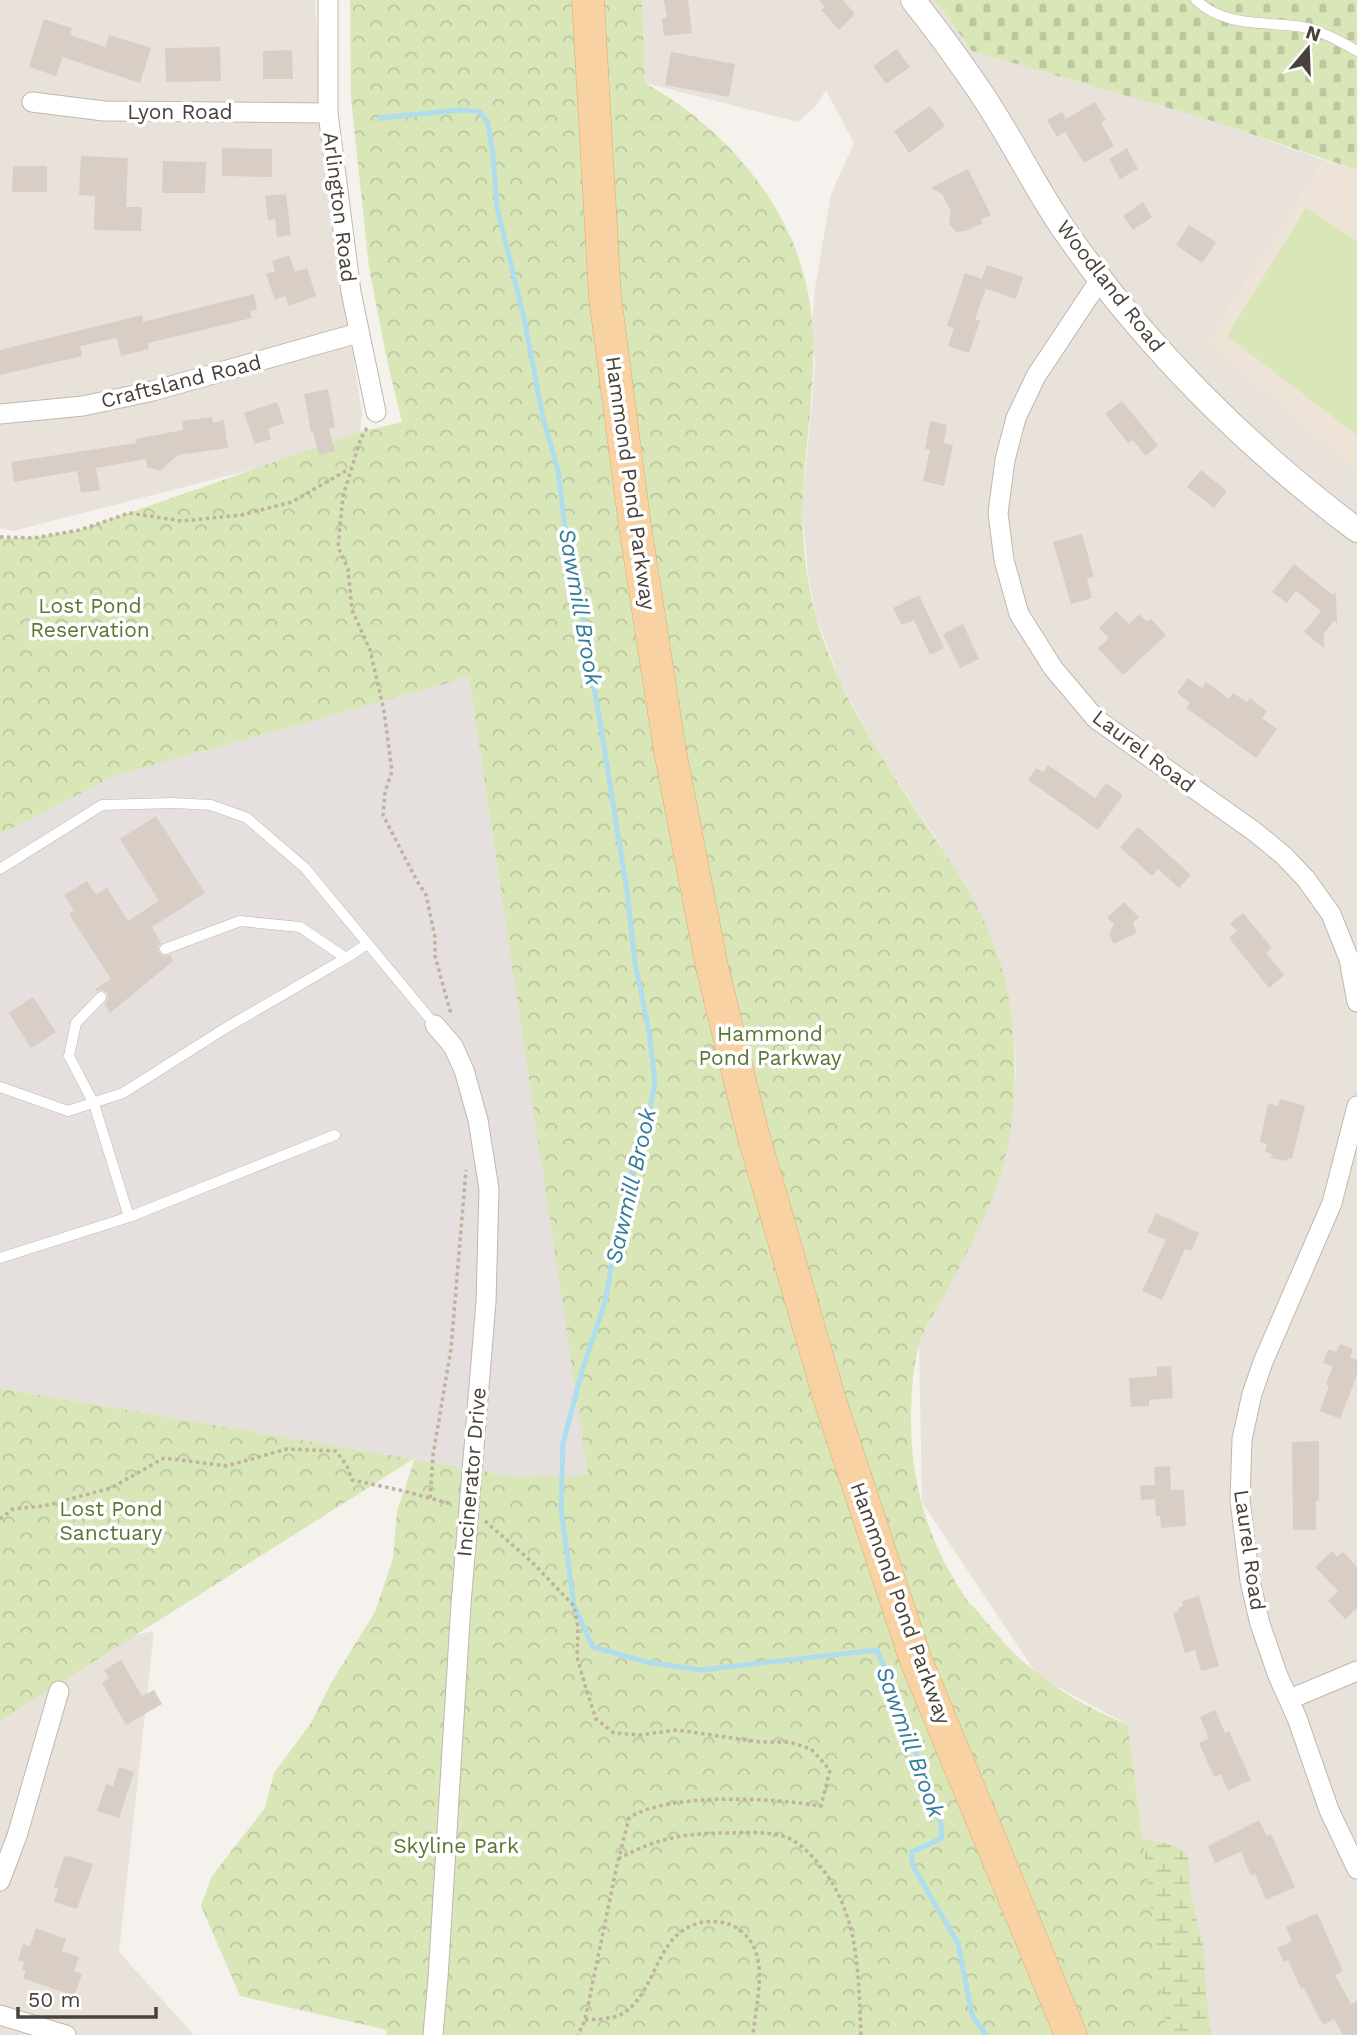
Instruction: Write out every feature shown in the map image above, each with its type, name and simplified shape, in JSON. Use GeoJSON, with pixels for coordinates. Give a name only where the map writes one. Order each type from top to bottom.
{"type":"FeatureCollection","features":[{"type":"Feature","properties":{"kind":"main road","name":"Hammond Pond Parkway"},"geometry":{"type":"LineString","coordinates":[[588,0],[605,297],[635,526],[670,751],[712,967],[753,1134],[829,1397],[915,1658],[1071,2035]]}},
{"type":"Feature","properties":{"kind":"street","name":"Arlington Road"},"geometry":{"type":"LineString","coordinates":[[328,0],[328,113],[351,292],[376,412]]}},
{"type":"Feature","properties":{"kind":"street","name":"Woodland Road"},"geometry":{"type":"LineString","coordinates":[[913,0],[980,90],[1064,230],[1148,337],[1207,399],[1307,492],[1357,530]]}},
{"type":"Feature","properties":{"kind":"street","name":"Lyon Road"},"geometry":{"type":"LineString","coordinates":[[32,102],[104,111],[328,113]]}},
{"type":"Feature","properties":{"kind":"street","name":"Laurel Road"},"geometry":{"type":"LineString","coordinates":[[1101,278],[1036,376],[1016,418],[1005,460],[998,513],[1004,560],[1019,614],[1053,668],[1096,719],[1255,832],[1307,879],[1331,914],[1349,959],[1357,1002]]}},
{"type":"Feature","properties":{"kind":"street","name":"Craftsland Road"},"geometry":{"type":"LineString","coordinates":[[0,414],[83,406],[130,396],[358,333]]}},
{"type":"Feature","properties":{"kind":"street","name":"Incinerator Drive"},"geometry":{"type":"LineString","coordinates":[[433,2035],[461,1604],[485,1301],[489,1189],[478,1120],[464,1070],[453,1046],[435,1025]]}},
{"type":"Feature","properties":{"kind":"street","name":"Laurel Road"},"geometry":{"type":"LineString","coordinates":[[1357,1106],[1351,1162],[1263,1362],[1252,1394],[1242,1439],[1240,1500],[1250,1581],[1260,1624],[1329,1810],[1357,1869]]}},
{"type":"Feature","properties":{"kind":"street"},"geometry":{"type":"LineString","coordinates":[[1290,1699],[1357,1671]]}},
{"type":"Feature","properties":{"kind":"street"},"geometry":{"type":"LineString","coordinates":[[0,1881],[21,1824],[59,1691]]}},
{"type":"Feature","properties":{"kind":"street"},"geometry":{"type":"LineString","coordinates":[[0,2015],[66,2035]]}},
{"type":"Feature","properties":{"kind":"lane"},"geometry":{"type":"LineString","coordinates":[[1196,0],[1224,18],[1259,24],[1298,26],[1329,35],[1357,51]]}},
{"type":"Feature","properties":{"kind":"lane","name":"Incinerator Drive"},"geometry":{"type":"LineString","coordinates":[[0,869],[102,805],[211,805],[247,818],[304,868],[435,1025]]}},
{"type":"Feature","properties":{"kind":"lane"},"geometry":{"type":"LineString","coordinates":[[165,949],[240,921],[300,927],[346,958]]}},
{"type":"Feature","properties":{"kind":"lane"},"geometry":{"type":"LineString","coordinates":[[0,1087],[68,1111],[123,1093],[367,944]]}},
{"type":"Feature","properties":{"kind":"lane"},"geometry":{"type":"LineString","coordinates":[[100,997],[76,1023],[69,1056],[94,1104],[129,1217]]}},
{"type":"Feature","properties":{"kind":"lane"},"geometry":{"type":"LineString","coordinates":[[0,1258],[129,1217],[335,1135]]}},
{"type":"Feature","properties":{"kind":"path"},"geometry":{"type":"LineString","coordinates":[[376,412],[361,438],[343,496],[338,547],[348,569],[352,610],[370,650],[384,711],[391,771],[383,815],[426,895],[435,937],[435,956],[453,1020],[453,1046]]}},
{"type":"Feature","properties":{"kind":"path"},"geometry":{"type":"LineString","coordinates":[[0,537],[34,538],[80,530],[130,513],[182,520],[241,515],[292,502],[351,468]]}},
{"type":"Feature","properties":{"kind":"path"},"geometry":{"type":"LineString","coordinates":[[430,1498],[433,1455],[451,1349],[467,1166]]}},
{"type":"Feature","properties":{"kind":"path"},"geometry":{"type":"LineString","coordinates":[[0,1519],[13,1509],[44,1506],[111,1488],[164,1458],[227,1466],[287,1449],[336,1451],[352,1480],[469,1508],[532,1562],[574,1606],[578,1628],[577,1657],[587,1692],[596,1719],[614,1733],[640,1735],[677,1730],[760,1742],[789,1742],[811,1749],[830,1770],[821,1806],[796,1802],[727,1800],[671,1803],[638,1812],[629,1818],[625,1826],[585,2020],[578,2035]]}},
{"type":"Feature","properties":{"kind":"path"},"geometry":{"type":"LineString","coordinates":[[618,1859],[674,1836],[763,1833],[782,1835],[796,1842],[809,1852],[828,1876],[847,1912],[856,1948],[861,2035]]}},
{"type":"Feature","properties":{"kind":"path"},"geometry":{"type":"LineString","coordinates":[[585,2020],[620,2015],[638,2000],[675,1936],[690,1925],[707,1921],[727,1923],[736,1928],[750,1939],[756,1952],[760,1962],[760,1977],[753,2035]]}},
{"type":"Feature","properties":{"kind":"shaded area"},"geometry":{"type":"Polygon","coordinates":[[[0,0],[315,0],[324,167],[362,413],[359,442],[13,531],[0,528],[0,0]]]}},
{"type":"Feature","properties":{"kind":"shaded area"},"geometry":{"type":"Polygon","coordinates":[[[642,0],[935,0],[972,51],[1203,118],[1324,160],[1207,342],[1357,471],[1357,2035],[1167,2035],[1128,1725],[1038,1676],[922,1502],[919,1343],[984,1216],[1004,1161],[1012,1118],[1015,1047],[1009,999],[940,844],[875,747],[840,681],[816,615],[808,575],[802,506],[815,362],[811,334],[815,288],[831,194],[854,143],[826,90],[815,107],[798,122],[645,83],[642,0]]]}},
{"type":"Feature","properties":{"kind":"shaded area"},"geometry":{"type":"Polygon","coordinates":[[[1324,160],[1357,170],[1357,471],[1206,342],[1324,160]]]}},
{"type":"Feature","properties":{"kind":"shaded area"},"geometry":{"type":"Polygon","coordinates":[[[469,677],[589,1476],[518,1477],[0,1388],[0,834],[115,776],[469,677]]]}},
{"type":"Feature","properties":{"kind":"shaded area"},"geometry":{"type":"Polygon","coordinates":[[[154,1631],[119,1952],[194,2035],[0,2035],[0,1664],[154,1631]]]}},
{"type":"Feature","properties":{"kind":"green space","name":"Hammond Pond Parkway"},"geometry":{"type":"Polygon","coordinates":[[[350,0],[642,0],[645,83],[690,113],[730,149],[765,191],[791,238],[803,271],[813,336],[803,513],[807,575],[813,605],[834,668],[857,714],[962,880],[989,931],[1007,989],[1012,1021],[1015,1085],[1011,1127],[1002,1169],[992,1200],[925,1330],[916,1358],[911,1424],[915,1475],[928,1522],[947,1567],[973,1608],[1004,1644],[1041,1676],[1083,1703],[1128,1725],[1167,2035],[386,2035],[387,2030],[240,1996],[201,1906],[212,1876],[265,1808],[274,1773],[311,1723],[331,1683],[375,1612],[393,1558],[397,1511],[415,1459],[518,1477],[588,1475],[469,677],[115,776],[0,834],[0,539],[39,537],[80,530],[360,432],[402,422],[369,267],[351,99],[350,0]]]}},
{"type":"Feature","properties":{"kind":"green space"},"geometry":{"type":"Polygon","coordinates":[[[935,0],[1357,0],[1357,170],[1203,118],[972,51],[935,0]]]}},
{"type":"Feature","properties":{"kind":"green space"},"geometry":{"type":"Polygon","coordinates":[[[1306,208],[1357,241],[1357,435],[1227,336],[1306,208]]]}},
{"type":"Feature","properties":{"kind":"green space","name":"Lost Pond Sanctuary"},"geometry":{"type":"Polygon","coordinates":[[[0,1388],[413,1459],[0,1721],[0,1388]]]}},
{"type":"Feature","properties":{"kind":"green space"},"geometry":{"type":"Polygon","coordinates":[[[972,1605],[1049,1696],[1128,1743],[1132,1756],[1132,1784],[1139,1838],[1172,1845],[1185,1852],[1189,1861],[1190,1892],[1204,1950],[1211,2035],[1104,2035],[956,1607],[972,1605]]]}},
{"type":"Feature","properties":{"kind":"building"},"geometry":{"type":"Polygon","coordinates":[[[664,0],[688,0],[692,33],[664,36],[662,18],[667,18],[664,0]]]}},
{"type":"Feature","properties":{"kind":"building"},"geometry":{"type":"Polygon","coordinates":[[[819,0],[843,0],[855,14],[839,30],[821,10],[825,7],[819,0]]]}},
{"type":"Feature","properties":{"kind":"building"},"geometry":{"type":"Polygon","coordinates":[[[44,19],[72,28],[70,35],[105,47],[109,35],[151,48],[140,83],[63,57],[56,76],[29,67],[44,19]]]}},
{"type":"Feature","properties":{"kind":"building"},"geometry":{"type":"Polygon","coordinates":[[[220,47],[221,81],[166,82],[165,48],[220,47]]]}},
{"type":"Feature","properties":{"kind":"building"},"geometry":{"type":"Polygon","coordinates":[[[897,49],[910,67],[886,84],[873,66],[897,49]]]}},
{"type":"Feature","properties":{"kind":"building"},"geometry":{"type":"Polygon","coordinates":[[[292,50],[293,79],[263,79],[263,51],[292,50]]]}},
{"type":"Feature","properties":{"kind":"building"},"geometry":{"type":"Polygon","coordinates":[[[671,52],[735,64],[729,97],[665,85],[671,52]]]}},
{"type":"Feature","properties":{"kind":"building"},"geometry":{"type":"Polygon","coordinates":[[[1095,102],[1106,120],[1101,123],[1114,146],[1084,163],[1065,132],[1057,137],[1047,120],[1062,112],[1066,119],[1095,102]]]}},
{"type":"Feature","properties":{"kind":"building"},"geometry":{"type":"Polygon","coordinates":[[[930,106],[945,126],[909,153],[894,131],[930,106]]]}},
{"type":"Feature","properties":{"kind":"building"},"geometry":{"type":"Polygon","coordinates":[[[222,148],[272,149],[272,177],[222,176],[222,148]]]}},
{"type":"Feature","properties":{"kind":"building"},"geometry":{"type":"Polygon","coordinates":[[[1127,148],[1138,169],[1120,179],[1109,159],[1127,148]]]}},
{"type":"Feature","properties":{"kind":"building"},"geometry":{"type":"Polygon","coordinates":[[[81,156],[128,158],[126,207],[142,207],[141,231],[94,230],[95,196],[79,195],[81,156]]]}},
{"type":"Feature","properties":{"kind":"building"},"geometry":{"type":"Polygon","coordinates":[[[163,161],[206,162],[205,193],[162,193],[163,161]]]}},
{"type":"Feature","properties":{"kind":"building"},"geometry":{"type":"Polygon","coordinates":[[[13,166],[47,166],[47,192],[12,192],[13,166]]]}},
{"type":"Feature","properties":{"kind":"building"},"geometry":{"type":"Polygon","coordinates":[[[968,169],[991,215],[981,220],[983,223],[966,231],[956,232],[949,224],[951,211],[942,194],[931,188],[968,169]]]}},
{"type":"Feature","properties":{"kind":"building"},"geometry":{"type":"Polygon","coordinates":[[[286,194],[291,235],[277,237],[275,219],[268,220],[265,196],[286,194]]]}},
{"type":"Feature","properties":{"kind":"building"},"geometry":{"type":"Polygon","coordinates":[[[1143,202],[1152,217],[1133,230],[1123,216],[1143,202]]]}},
{"type":"Feature","properties":{"kind":"building"},"geometry":{"type":"Polygon","coordinates":[[[1189,225],[1216,242],[1202,263],[1176,245],[1189,225]]]}},
{"type":"Feature","properties":{"kind":"building"},"geometry":{"type":"Polygon","coordinates":[[[289,255],[295,272],[307,268],[316,296],[289,306],[285,296],[275,300],[266,274],[275,271],[272,261],[289,255]]]}},
{"type":"Feature","properties":{"kind":"building"},"geometry":{"type":"Polygon","coordinates":[[[987,265],[1023,277],[1016,299],[986,289],[975,319],[980,321],[969,353],[948,346],[954,328],[947,326],[965,273],[982,279],[987,265]]]}},
{"type":"Feature","properties":{"kind":"building"},"geometry":{"type":"Polygon","coordinates":[[[254,294],[257,309],[250,311],[252,318],[148,343],[149,349],[121,356],[117,338],[80,346],[82,356],[0,375],[0,350],[142,315],[143,322],[254,294]]]}},
{"type":"Feature","properties":{"kind":"building"},"geometry":{"type":"Polygon","coordinates":[[[328,389],[335,427],[329,429],[335,451],[319,455],[311,432],[304,394],[328,389]]]}},
{"type":"Feature","properties":{"kind":"building"},"geometry":{"type":"Polygon","coordinates":[[[1122,401],[1158,445],[1146,456],[1133,440],[1128,443],[1105,414],[1122,401]]]}},
{"type":"Feature","properties":{"kind":"building"},"geometry":{"type":"Polygon","coordinates":[[[277,402],[284,423],[268,429],[271,439],[255,444],[244,413],[277,402]]]}},
{"type":"Feature","properties":{"kind":"building"},"geometry":{"type":"Polygon","coordinates":[[[212,417],[213,423],[224,420],[228,448],[178,455],[160,471],[147,467],[146,459],[96,468],[100,490],[81,493],[77,471],[14,482],[11,462],[136,443],[135,439],[183,430],[182,421],[212,417]]]}},
{"type":"Feature","properties":{"kind":"building"},"geometry":{"type":"Polygon","coordinates":[[[930,421],[947,425],[944,443],[953,445],[944,486],[923,481],[930,450],[925,449],[930,421]]]}},
{"type":"Feature","properties":{"kind":"building"},"geometry":{"type":"Polygon","coordinates":[[[1201,470],[1227,491],[1214,508],[1187,487],[1201,470]]]}},
{"type":"Feature","properties":{"kind":"building"},"geometry":{"type":"Polygon","coordinates":[[[1082,534],[1094,577],[1087,579],[1092,598],[1071,604],[1053,542],[1082,534]]]}},
{"type":"Feature","properties":{"kind":"building"},"geometry":{"type":"Polygon","coordinates":[[[1294,564],[1333,595],[1336,592],[1337,623],[1334,621],[1324,633],[1324,648],[1304,632],[1321,611],[1296,591],[1287,603],[1272,592],[1294,564]]]}},
{"type":"Feature","properties":{"kind":"building"},"geometry":{"type":"Polygon","coordinates":[[[919,595],[944,648],[930,655],[914,620],[902,625],[893,608],[919,595]]]}},
{"type":"Feature","properties":{"kind":"building"},"geometry":{"type":"Polygon","coordinates":[[[1116,611],[1129,624],[1139,614],[1147,622],[1151,619],[1166,635],[1123,675],[1098,648],[1109,638],[1099,628],[1116,611]]]}},
{"type":"Feature","properties":{"kind":"building"},"geometry":{"type":"Polygon","coordinates":[[[963,624],[979,659],[960,668],[943,634],[963,624]]]}},
{"type":"Feature","properties":{"kind":"building"},"geometry":{"type":"Polygon","coordinates":[[[1188,678],[1202,688],[1206,682],[1229,699],[1233,693],[1247,702],[1250,698],[1267,711],[1262,718],[1277,729],[1256,758],[1186,708],[1190,703],[1177,693],[1188,678]]]}},
{"type":"Feature","properties":{"kind":"building"},"geometry":{"type":"Polygon","coordinates":[[[1048,765],[1095,798],[1106,783],[1123,795],[1098,830],[1028,780],[1036,768],[1043,772],[1048,765]]]}},
{"type":"Feature","properties":{"kind":"building"},"geometry":{"type":"Polygon","coordinates":[[[156,816],[205,893],[152,927],[161,943],[158,952],[163,956],[170,955],[173,961],[110,1013],[105,1004],[107,992],[95,989],[111,979],[69,914],[74,910],[64,895],[87,881],[96,895],[107,888],[128,921],[159,901],[120,839],[156,816]]]}},
{"type":"Feature","properties":{"kind":"building"},"geometry":{"type":"Polygon","coordinates":[[[1138,827],[1191,875],[1179,888],[1158,869],[1152,876],[1120,847],[1138,827]]]}},
{"type":"Feature","properties":{"kind":"building"},"geometry":{"type":"Polygon","coordinates":[[[1124,902],[1139,917],[1133,923],[1137,933],[1114,944],[1109,935],[1114,924],[1107,918],[1124,902]]]}},
{"type":"Feature","properties":{"kind":"building"},"geometry":{"type":"Polygon","coordinates":[[[1243,913],[1272,948],[1266,953],[1284,975],[1269,988],[1229,938],[1237,931],[1230,923],[1243,913]]]}},
{"type":"Feature","properties":{"kind":"building"},"geometry":{"type":"Polygon","coordinates":[[[33,997],[56,1032],[31,1048],[9,1013],[33,997]]]}},
{"type":"Feature","properties":{"kind":"building"},"geometry":{"type":"Polygon","coordinates":[[[1280,1099],[1305,1106],[1292,1159],[1288,1158],[1287,1161],[1271,1158],[1272,1154],[1265,1152],[1267,1144],[1260,1142],[1268,1103],[1278,1106],[1280,1099]]]}},
{"type":"Feature","properties":{"kind":"building"},"geometry":{"type":"Polygon","coordinates":[[[1156,1213],[1199,1233],[1191,1251],[1185,1249],[1162,1300],[1142,1291],[1166,1240],[1147,1232],[1156,1213]]]}},
{"type":"Feature","properties":{"kind":"building"},"geometry":{"type":"Polygon","coordinates":[[[1340,1344],[1353,1349],[1350,1357],[1357,1360],[1357,1375],[1340,1419],[1320,1411],[1333,1366],[1323,1363],[1328,1349],[1336,1352],[1340,1344]]]}},
{"type":"Feature","properties":{"kind":"building"},"geometry":{"type":"Polygon","coordinates":[[[1171,1366],[1173,1398],[1149,1400],[1149,1406],[1131,1407],[1129,1378],[1157,1376],[1157,1367],[1171,1366]]]}},
{"type":"Feature","properties":{"kind":"building"},"geometry":{"type":"Polygon","coordinates":[[[1319,1441],[1316,1530],[1293,1530],[1292,1442],[1319,1441]]]}},
{"type":"Feature","properties":{"kind":"building"},"geometry":{"type":"Polygon","coordinates":[[[1170,1466],[1171,1490],[1184,1490],[1186,1526],[1161,1528],[1160,1516],[1156,1516],[1155,1499],[1141,1500],[1140,1486],[1155,1485],[1154,1467],[1170,1466]]]}},
{"type":"Feature","properties":{"kind":"building"},"geometry":{"type":"Polygon","coordinates":[[[1332,1551],[1337,1557],[1343,1552],[1357,1567],[1357,1608],[1345,1619],[1328,1601],[1338,1591],[1315,1567],[1332,1551]]]}},
{"type":"Feature","properties":{"kind":"building"},"geometry":{"type":"Polygon","coordinates":[[[1199,1596],[1219,1666],[1201,1671],[1195,1650],[1185,1653],[1173,1613],[1183,1606],[1182,1601],[1199,1596]]]}},
{"type":"Feature","properties":{"kind":"building"},"geometry":{"type":"Polygon","coordinates":[[[121,1660],[142,1696],[154,1690],[162,1704],[126,1725],[102,1683],[109,1678],[104,1670],[121,1660]]]}},
{"type":"Feature","properties":{"kind":"building"},"geometry":{"type":"Polygon","coordinates":[[[1215,1710],[1225,1733],[1229,1731],[1251,1780],[1228,1791],[1221,1774],[1214,1777],[1199,1743],[1209,1738],[1200,1717],[1215,1710]]]}},
{"type":"Feature","properties":{"kind":"building"},"geometry":{"type":"Polygon","coordinates":[[[119,1767],[134,1772],[119,1818],[97,1811],[106,1784],[113,1786],[119,1767]]]}},
{"type":"Feature","properties":{"kind":"building"},"geometry":{"type":"Polygon","coordinates":[[[1259,1820],[1267,1836],[1271,1834],[1295,1887],[1266,1900],[1255,1874],[1251,1876],[1241,1852],[1215,1863],[1208,1846],[1259,1820]]]}},
{"type":"Feature","properties":{"kind":"building"},"geometry":{"type":"Polygon","coordinates":[[[65,1855],[93,1864],[77,1909],[54,1902],[58,1888],[54,1887],[65,1855]]]}},
{"type":"Feature","properties":{"kind":"building"},"geometry":{"type":"Polygon","coordinates":[[[1317,1913],[1343,1971],[1335,1975],[1351,2004],[1357,2001],[1357,2035],[1343,2035],[1334,2019],[1323,2025],[1304,1988],[1301,1989],[1288,1960],[1284,1962],[1277,1948],[1292,1941],[1286,1927],[1317,1913]]]}},
{"type":"Feature","properties":{"kind":"building"},"geometry":{"type":"Polygon","coordinates":[[[36,1928],[66,1939],[62,1951],[79,1957],[74,1971],[82,1974],[74,1996],[23,1978],[26,1971],[22,1970],[24,1962],[18,1960],[23,1944],[30,1946],[36,1928]]]}},
{"type":"Feature","properties":{"kind":"waterway","name":"Sawmill Brook"},"geometry":{"type":"LineString","coordinates":[[379,118],[461,110],[480,112],[488,123],[497,207],[524,318],[543,418],[558,470],[569,560],[583,621],[627,891],[635,963],[649,1031],[655,1083],[645,1133],[625,1191],[605,1302],[583,1368],[563,1443],[561,1508],[574,1606],[593,1647],[646,1662],[701,1670],[877,1650],[905,1720],[941,1825],[942,1838],[912,1852],[912,1865],[958,1943],[972,2015],[986,2035]]}},
{"type":"Feature","properties":{"kind":"park label","name":"Lost Pond Reservation"},"geometry":{"type":"Point","coordinates":[90,617]}},
{"type":"Feature","properties":{"kind":"park label","name":"Skyline Park"},"geometry":{"type":"Point","coordinates":[456,1845]}}]}
